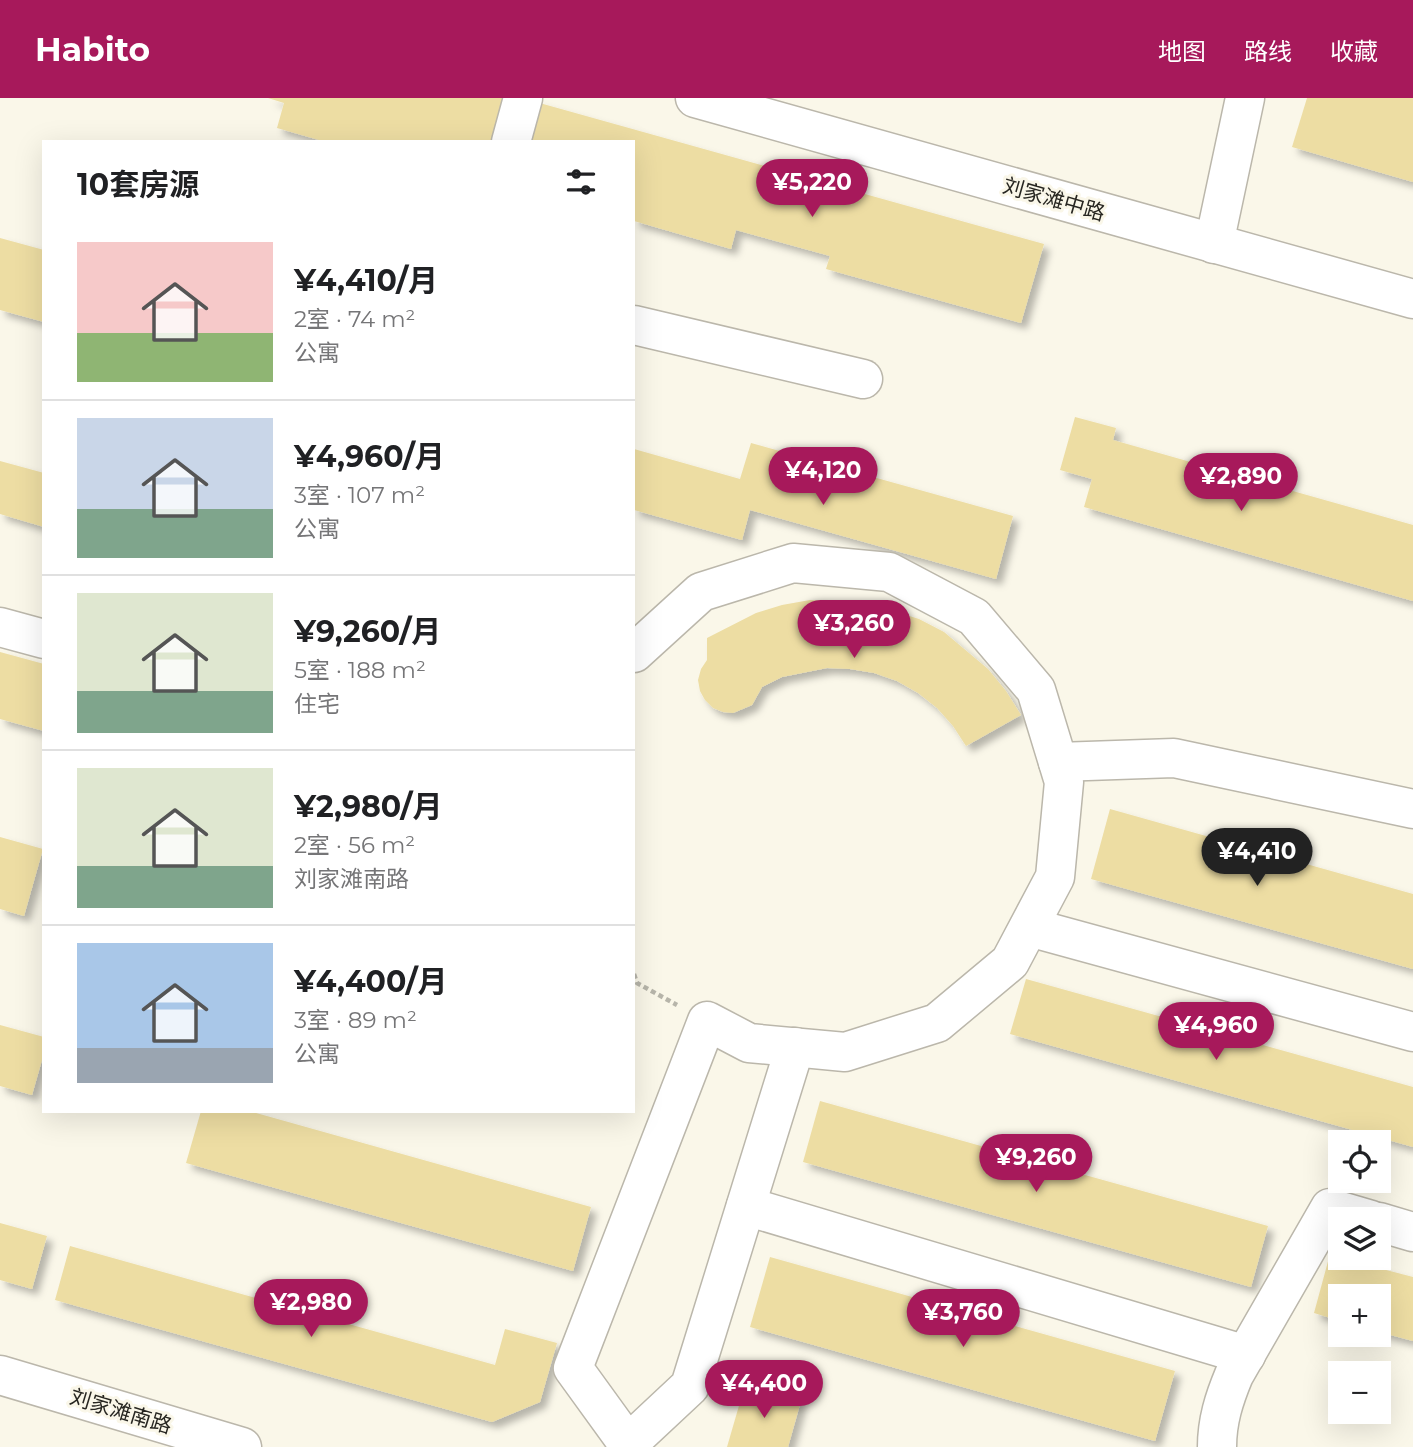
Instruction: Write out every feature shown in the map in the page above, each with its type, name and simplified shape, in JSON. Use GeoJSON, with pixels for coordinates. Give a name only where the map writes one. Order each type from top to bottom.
{"type":"FeatureCollection","features":[{"type":"Feature","properties":{"kind":"street"},"geometry":{"type":"LineString","coordinates":[[512,140],[523,98]]}},
{"type":"Feature","properties":{"kind":"street","name":"刘家滩中路"},"geometry":{"type":"LineString","coordinates":[[695,98],[1413,299]]}},
{"type":"Feature","properties":{"kind":"street"},"geometry":{"type":"LineString","coordinates":[[1214,244],[1245,98]]}},
{"type":"Feature","properties":{"kind":"street"},"geometry":{"type":"LineString","coordinates":[[635,326],[863,379]]}},
{"type":"Feature","properties":{"kind":"street"},"geometry":{"type":"LineString","coordinates":[[635,652],[701,592],[793,563],[889,572],[974,617],[1036,690],[1064,782],[1055,877],[1029,927],[1010,962],[937,1023],[845,1052],[796,1047],[749,1043],[706,1021],[573,1368],[627,1446],[690,1386],[796,1047]]}},
{"type":"Feature","properties":{"kind":"street"},"geometry":{"type":"LineString","coordinates":[[0,626],[42,638]]}},
{"type":"Feature","properties":{"kind":"street"},"geometry":{"type":"LineString","coordinates":[[1058,762],[1174,758],[1413,808]]}},
{"type":"Feature","properties":{"kind":"street"},"geometry":{"type":"LineString","coordinates":[[1029,927],[1413,1032]]}},
{"type":"Feature","properties":{"kind":"street"},"geometry":{"type":"LineString","coordinates":[[746,1206],[1246,1355]]}},
{"type":"Feature","properties":{"kind":"street"},"geometry":{"type":"LineString","coordinates":[[1217,1447],[1224,1397],[1234,1375],[1328,1210]]}},
{"type":"Feature","properties":{"kind":"street"},"geometry":{"type":"LineString","coordinates":[[1391,1226],[1413,1232]]}},
{"type":"Feature","properties":{"kind":"street","name":"刘家滩南路"},"geometry":{"type":"LineString","coordinates":[[0,1375],[242,1447]]}},
{"type":"Feature","properties":{"kind":"path"},"geometry":{"type":"LineString","coordinates":[[635,977],[637,983],[706,1021]]}},
{"type":"Feature","properties":{"kind":"building"},"geometry":{"type":"Polygon","coordinates":[[[268,98],[508,98],[495,140],[319,140],[277,128],[284,103],[268,98]]]}},
{"type":"Feature","properties":{"kind":"building"},"geometry":{"type":"Polygon","coordinates":[[[1307,98],[1413,98],[1413,182],[1292,147],[1307,98]]]}},
{"type":"Feature","properties":{"kind":"building"},"geometry":{"type":"Polygon","coordinates":[[[536,102],[1044,244],[1021,323],[826,269],[830,256],[736,230],[731,249],[635,221],[635,140],[525,140],[536,102]]]}},
{"type":"Feature","properties":{"kind":"building"},"geometry":{"type":"Polygon","coordinates":[[[0,238],[42,249],[42,321],[0,310],[0,238]]]}},
{"type":"Feature","properties":{"kind":"building"},"geometry":{"type":"Polygon","coordinates":[[[1075,417],[1116,428],[1113,440],[1413,525],[1413,601],[1084,507],[1092,479],[1060,470],[1075,417]]]}},
{"type":"Feature","properties":{"kind":"building"},"geometry":{"type":"Polygon","coordinates":[[[751,443],[1013,516],[996,579],[750,510],[742,540],[635,510],[635,449],[740,479],[751,443]]]}},
{"type":"Feature","properties":{"kind":"building"},"geometry":{"type":"Polygon","coordinates":[[[0,461],[42,472],[42,526],[0,514],[0,461]]]}},
{"type":"Feature","properties":{"kind":"building"},"geometry":{"type":"Polygon","coordinates":[[[810,600],[865,602],[919,619],[944,632],[988,669],[1021,715],[966,746],[937,708],[897,681],[874,673],[827,668],[782,677],[762,687],[752,705],[733,713],[713,708],[700,691],[698,680],[707,660],[707,638],[756,613],[810,600]]]}},
{"type":"Feature","properties":{"kind":"building"},"geometry":{"type":"Polygon","coordinates":[[[0,652],[42,663],[42,730],[0,719],[0,652]]]}},
{"type":"Feature","properties":{"kind":"building"},"geometry":{"type":"Polygon","coordinates":[[[1110,809],[1413,894],[1413,969],[1091,879],[1110,809]]]}},
{"type":"Feature","properties":{"kind":"building"},"geometry":{"type":"Polygon","coordinates":[[[0,837],[42,849],[24,916],[0,909],[0,837]]]}},
{"type":"Feature","properties":{"kind":"building"},"geometry":{"type":"Polygon","coordinates":[[[1026,979],[1413,1087],[1413,1147],[1391,1141],[1391,1130],[1352,1130],[1010,1034],[1026,979]]]}},
{"type":"Feature","properties":{"kind":"building"},"geometry":{"type":"Polygon","coordinates":[[[0,1025],[42,1036],[42,1060],[32,1095],[0,1086],[0,1025]]]}},
{"type":"Feature","properties":{"kind":"building"},"geometry":{"type":"Polygon","coordinates":[[[820,1101],[1268,1226],[1251,1287],[803,1162],[820,1101]]]}},
{"type":"Feature","properties":{"kind":"building"},"geometry":{"type":"Polygon","coordinates":[[[200,1113],[256,1113],[591,1207],[573,1271],[186,1163],[200,1113]]]}},
{"type":"Feature","properties":{"kind":"building"},"geometry":{"type":"Polygon","coordinates":[[[0,1223],[47,1236],[32,1289],[0,1280],[0,1223]]]}},
{"type":"Feature","properties":{"kind":"building"},"geometry":{"type":"Polygon","coordinates":[[[70,1246],[495,1365],[505,1329],[557,1343],[540,1402],[492,1422],[55,1300],[70,1246]]]}},
{"type":"Feature","properties":{"kind":"building"},"geometry":{"type":"Polygon","coordinates":[[[770,1257],[1175,1371],[1155,1441],[750,1327],[770,1257]]]}},
{"type":"Feature","properties":{"kind":"building"},"geometry":{"type":"Polygon","coordinates":[[[1328,1261],[1328,1270],[1386,1270],[1413,1277],[1413,1341],[1391,1335],[1391,1284],[1328,1284],[1328,1317],[1314,1313],[1328,1261]]]}},
{"type":"Feature","properties":{"kind":"building"},"geometry":{"type":"Polygon","coordinates":[[[745,1385],[801,1401],[788,1447],[727,1447],[745,1385]]]}}]}
